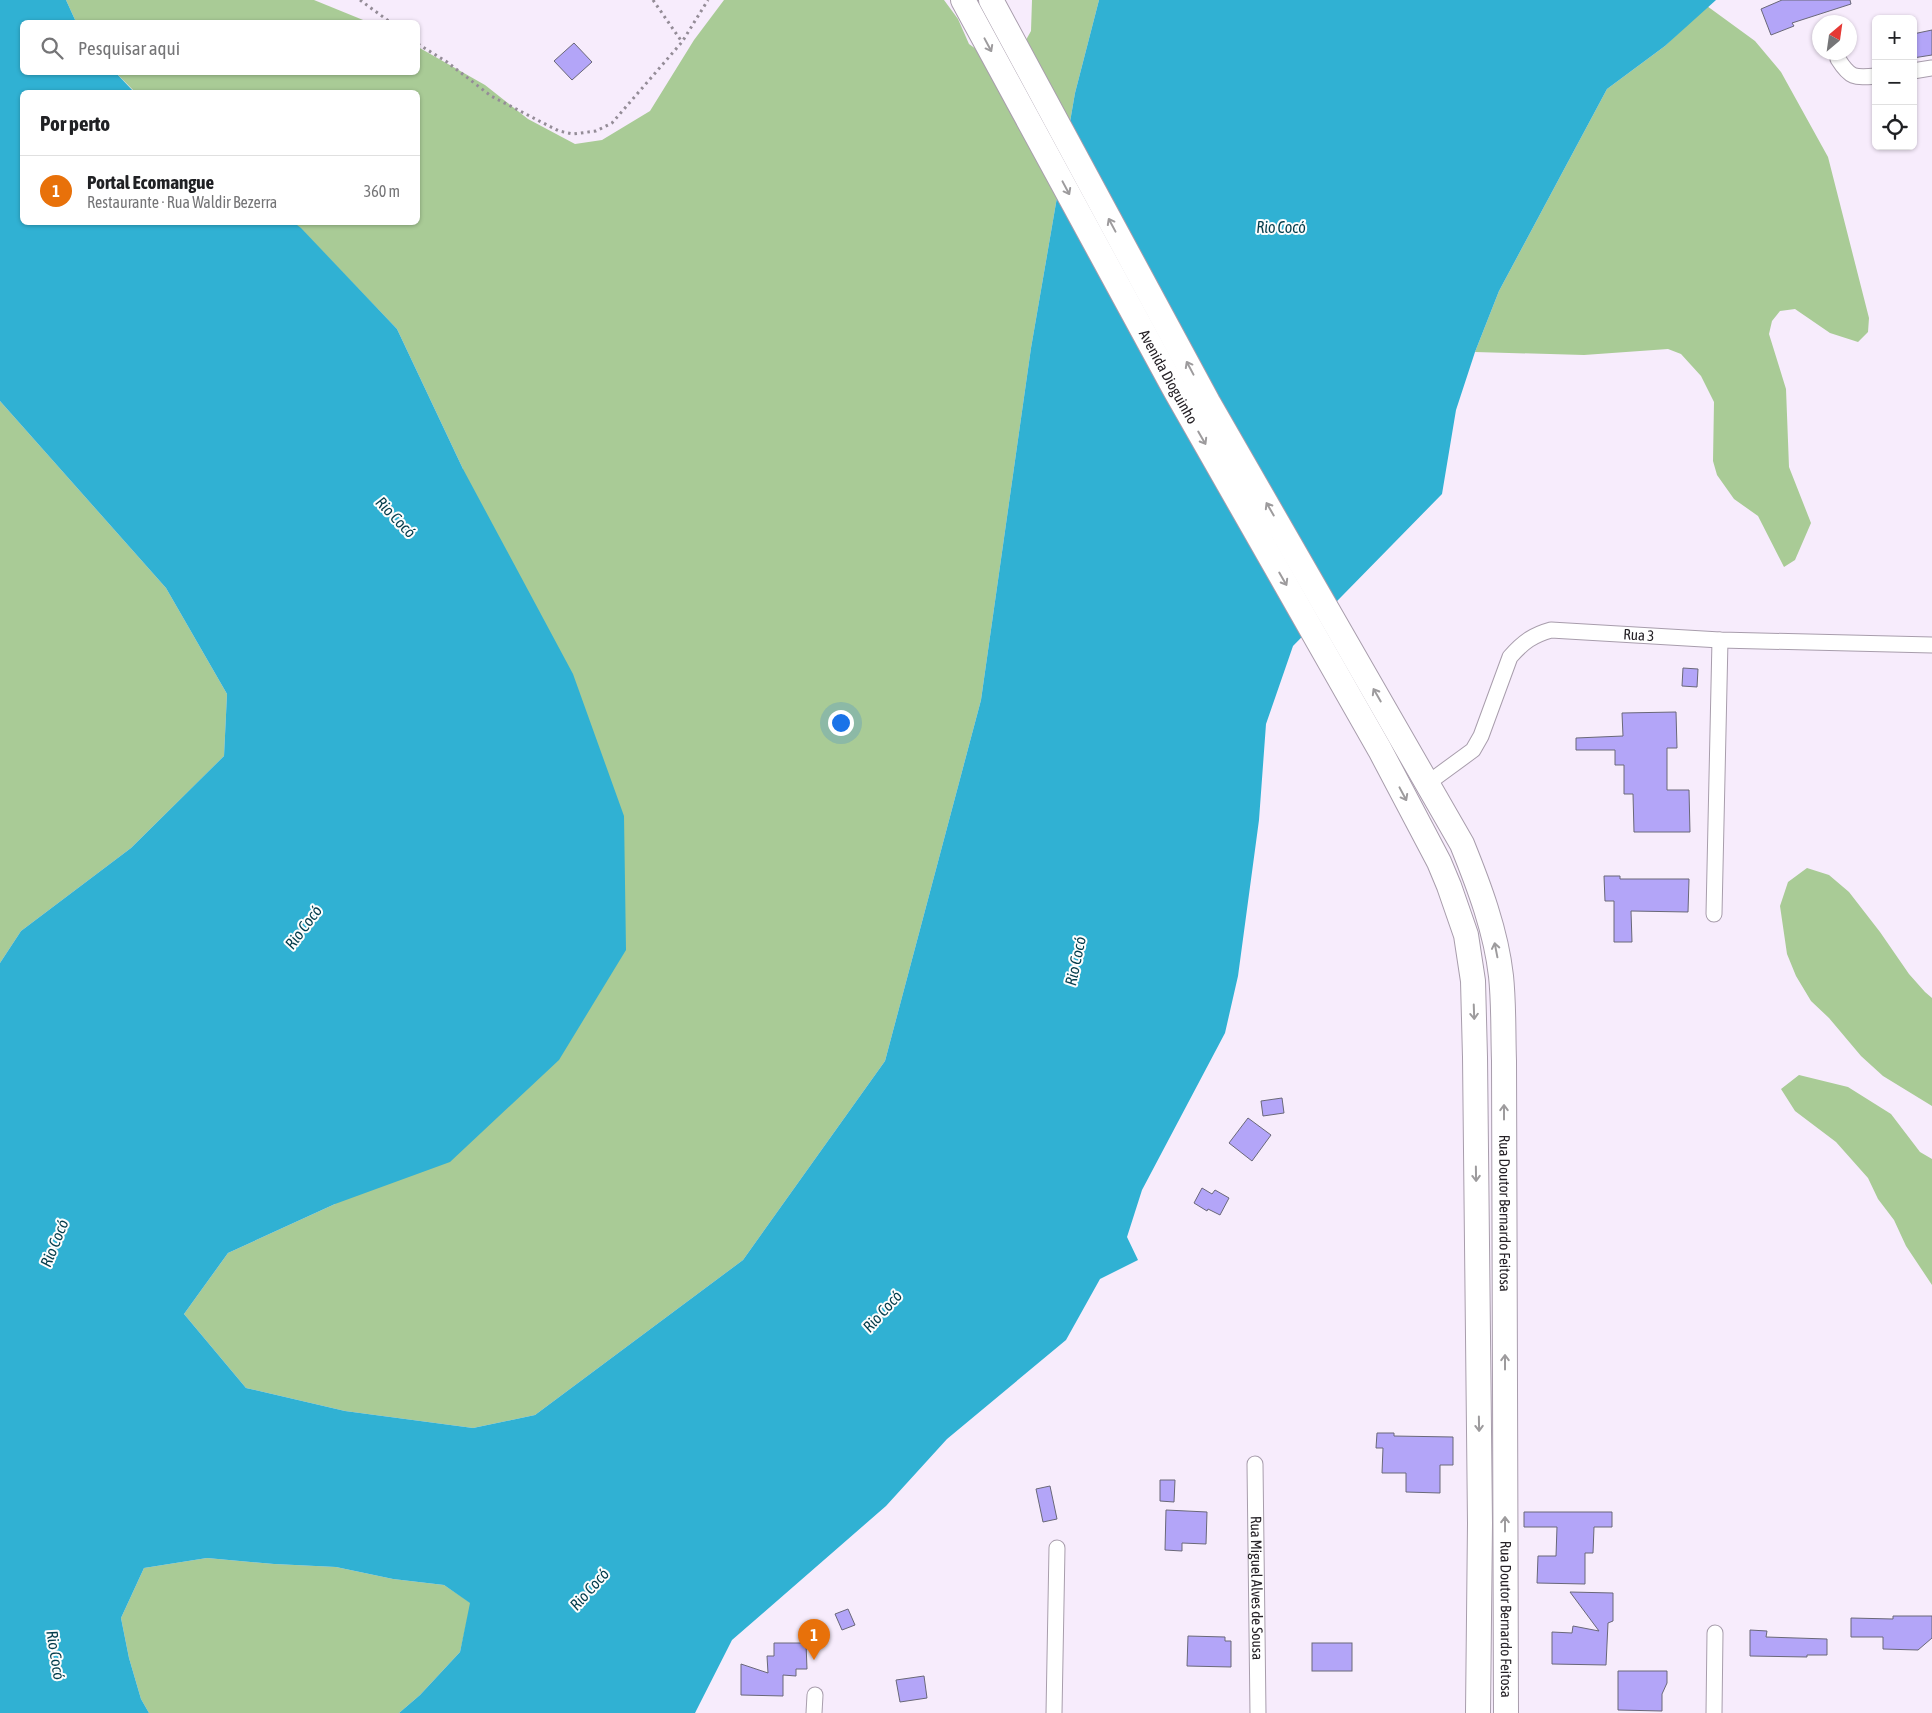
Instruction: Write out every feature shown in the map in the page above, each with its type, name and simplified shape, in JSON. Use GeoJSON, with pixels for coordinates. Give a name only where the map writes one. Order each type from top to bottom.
{"type":"FeatureCollection","features":[{"type":"Feature","properties":{"kind":"main road","name":"Avenida Dioguinho"},"geometry":{"type":"LineString","coordinates":[[991,0],[1208,402],[1401,738]]}},
{"type":"Feature","properties":{"kind":"main road","name":"Avenida Dioguinho"},"geometry":{"type":"LineString","coordinates":[[964,1],[1175,390],[1380,750]]}},
{"type":"Feature","properties":{"kind":"main road","name":"Rua Doutor Bernardo Feitosa"},"geometry":{"type":"LineString","coordinates":[[1401,738],[1462,844],[1492,930],[1501,976],[1504,1070],[1506,1713]]}},
{"type":"Feature","properties":{"kind":"main road","name":"Rua Doutor Bernardo Feitosa"},"geometry":{"type":"LineString","coordinates":[[1380,750],[1439,862],[1449,886],[1466,935],[1473,981],[1480,1523],[1478,1713]]}},
{"type":"Feature","properties":{"kind":"street"},"geometry":{"type":"LineString","coordinates":[[1839,60],[1849,74],[1857,78],[1872,76]]}},
{"type":"Feature","properties":{"kind":"street"},"geometry":{"type":"LineString","coordinates":[[1917,70],[1932,68]]}},
{"type":"Feature","properties":{"kind":"street","name":"Rua 3"},"geometry":{"type":"LineString","coordinates":[[1428,784],[1473,750],[1481,736],[1510,657],[1518,647],[1535,634],[1551,630],[1720,640],[1932,645]]}},
{"type":"Feature","properties":{"kind":"street"},"geometry":{"type":"LineString","coordinates":[[1714,914],[1720,640]]}},
{"type":"Feature","properties":{"kind":"street","name":"Rua Miguel Alves de Sousa"},"geometry":{"type":"LineString","coordinates":[[1256,1464],[1258,1713]]}},
{"type":"Feature","properties":{"kind":"street"},"geometry":{"type":"LineString","coordinates":[[1054,1713],[1056,1548]]}},
{"type":"Feature","properties":{"kind":"street"},"geometry":{"type":"LineString","coordinates":[[1714,1713],[1715,1633]]}},
{"type":"Feature","properties":{"kind":"street"},"geometry":{"type":"LineString","coordinates":[[814,1713],[815,1695]]}},
{"type":"Feature","properties":{"kind":"path"},"geometry":{"type":"LineString","coordinates":[[360,0],[387,20]]}},
{"type":"Feature","properties":{"kind":"path"},"geometry":{"type":"LineString","coordinates":[[653,0],[682,42]]}},
{"type":"Feature","properties":{"kind":"path"},"geometry":{"type":"LineString","coordinates":[[420,45],[447,62],[491,96],[554,129],[572,134],[596,131],[612,123],[682,42],[708,0]]}},
{"type":"Feature","properties":{"kind":"green space"},"geometry":{"type":"Polygon","coordinates":[[[66,0],[314,0],[363,20],[75,20],[66,0]]]}},
{"type":"Feature","properties":{"kind":"green space"},"geometry":{"type":"Polygon","coordinates":[[[724,0],[944,0],[958,19],[969,44],[991,60],[1018,54],[1031,31],[1032,0],[1099,0],[1075,93],[1031,348],[981,700],[885,1061],[743,1260],[535,1415],[473,1428],[345,1411],[246,1388],[184,1314],[228,1253],[335,1204],[463,469],[397,329],[296,225],[420,225],[420,90],[133,90],[118,75],[420,75],[420,48],[485,85],[528,119],[575,144],[602,140],[650,111],[694,40],[724,0]]]}},
{"type":"Feature","properties":{"kind":"green space"},"geometry":{"type":"Polygon","coordinates":[[[1707,6],[1755,41],[1781,72],[1828,157],[1869,318],[1868,332],[1858,342],[1830,333],[1795,309],[1780,311],[1772,321],[1769,334],[1786,389],[1789,467],[1811,523],[1795,560],[1784,567],[1758,516],[1734,499],[1717,475],[1713,461],[1714,402],[1701,376],[1681,354],[1668,349],[1584,355],[1475,352],[1499,291],[1607,89],[1665,46],[1707,6]]]}},
{"type":"Feature","properties":{"kind":"green space"},"geometry":{"type":"Polygon","coordinates":[[[0,401],[166,588],[227,694],[224,756],[131,848],[21,931],[0,963],[0,401]]]}},
{"type":"Feature","properties":{"kind":"green space"},"geometry":{"type":"Polygon","coordinates":[[[1807,868],[1829,875],[1849,892],[1909,974],[1932,998],[1932,1106],[1883,1076],[1861,1056],[1829,1018],[1811,1001],[1796,976],[1787,954],[1780,906],[1788,882],[1807,868]]]}},
{"type":"Feature","properties":{"kind":"green space"},"geometry":{"type":"Polygon","coordinates":[[[1799,1075],[1848,1087],[1891,1114],[1920,1152],[1932,1159],[1932,1285],[1906,1246],[1894,1220],[1878,1199],[1868,1178],[1836,1142],[1795,1111],[1781,1089],[1799,1075]]]}},
{"type":"Feature","properties":{"kind":"green space"},"geometry":{"type":"Polygon","coordinates":[[[207,1558],[336,1567],[393,1579],[444,1585],[471,1603],[460,1652],[420,1695],[399,1713],[149,1713],[141,1699],[129,1658],[121,1618],[144,1568],[207,1558]]]}},
{"type":"Feature","properties":{"kind":"water","name":"Rio Cocó"},"geometry":{"type":"Polygon","coordinates":[[[0,0],[66,0],[75,20],[20,20],[20,75],[118,75],[132,90],[20,90],[20,225],[297,225],[301,228],[397,329],[463,469],[573,674],[624,816],[626,950],[559,1060],[450,1162],[335,1204],[228,1253],[184,1314],[246,1388],[345,1411],[473,1428],[535,1415],[743,1260],[885,1061],[981,700],[1031,348],[1075,93],[1099,0],[1716,0],[1665,46],[1607,89],[1499,291],[1475,352],[1456,410],[1442,494],[1293,646],[1266,724],[1259,820],[1238,976],[1225,1033],[1142,1190],[1127,1237],[1138,1260],[1100,1279],[1066,1340],[947,1439],[886,1506],[732,1640],[695,1713],[399,1713],[420,1695],[460,1652],[470,1603],[444,1585],[393,1579],[336,1567],[207,1558],[144,1568],[121,1618],[129,1658],[141,1699],[149,1713],[0,1713],[0,963],[21,931],[131,848],[224,756],[227,694],[166,588],[0,401],[0,0]]]}},
{"type":"Feature","properties":{"kind":"building"},"geometry":{"type":"Polygon","coordinates":[[[1782,0],[1850,0],[1851,4],[1812,15],[1792,23],[1794,26],[1771,35],[1761,9],[1782,0]]]}},
{"type":"Feature","properties":{"kind":"building"},"geometry":{"type":"Polygon","coordinates":[[[1932,30],[1932,55],[1917,57],[1917,33],[1932,30]]]}},
{"type":"Feature","properties":{"kind":"building"},"geometry":{"type":"Polygon","coordinates":[[[574,43],[592,62],[572,80],[554,61],[574,43]]]}},
{"type":"Feature","properties":{"kind":"building"},"geometry":{"type":"Polygon","coordinates":[[[1683,668],[1698,669],[1697,687],[1682,686],[1683,668]]]}},
{"type":"Feature","properties":{"kind":"building"},"geometry":{"type":"Polygon","coordinates":[[[1676,712],[1677,748],[1667,748],[1667,790],[1689,790],[1690,832],[1634,832],[1633,794],[1624,794],[1624,765],[1615,765],[1615,750],[1576,750],[1576,738],[1623,736],[1622,713],[1676,712]]]}},
{"type":"Feature","properties":{"kind":"building"},"geometry":{"type":"Polygon","coordinates":[[[1604,876],[1620,876],[1620,879],[1689,879],[1688,912],[1631,911],[1632,942],[1614,942],[1614,901],[1605,901],[1604,876]]]}},
{"type":"Feature","properties":{"kind":"building"},"geometry":{"type":"Polygon","coordinates":[[[1282,1098],[1284,1113],[1263,1116],[1261,1101],[1282,1098]]]}},
{"type":"Feature","properties":{"kind":"building"},"geometry":{"type":"Polygon","coordinates":[[[1248,1118],[1271,1135],[1252,1161],[1229,1143],[1248,1118]]]}},
{"type":"Feature","properties":{"kind":"building"},"geometry":{"type":"Polygon","coordinates":[[[1202,1188],[1212,1194],[1215,1190],[1229,1198],[1220,1215],[1208,1209],[1207,1211],[1194,1203],[1202,1188]]]}},
{"type":"Feature","properties":{"kind":"building"},"geometry":{"type":"Polygon","coordinates":[[[1377,1433],[1394,1433],[1394,1436],[1453,1437],[1453,1465],[1440,1465],[1440,1493],[1406,1492],[1406,1473],[1382,1473],[1383,1448],[1376,1448],[1377,1433]]]}},
{"type":"Feature","properties":{"kind":"building"},"geometry":{"type":"Polygon","coordinates":[[[1160,1480],[1175,1480],[1174,1502],[1160,1501],[1160,1480]]]}},
{"type":"Feature","properties":{"kind":"building"},"geometry":{"type":"Polygon","coordinates":[[[1050,1486],[1057,1519],[1043,1522],[1036,1489],[1050,1486]]]}},
{"type":"Feature","properties":{"kind":"building"},"geometry":{"type":"Polygon","coordinates":[[[1166,1510],[1207,1512],[1206,1544],[1182,1543],[1182,1551],[1165,1550],[1166,1510]]]}},
{"type":"Feature","properties":{"kind":"building"},"geometry":{"type":"Polygon","coordinates":[[[1524,1512],[1612,1512],[1612,1527],[1594,1527],[1593,1553],[1585,1553],[1585,1584],[1537,1583],[1538,1556],[1556,1556],[1557,1527],[1524,1527],[1524,1512]]]}},
{"type":"Feature","properties":{"kind":"building"},"geometry":{"type":"Polygon","coordinates":[[[1570,1592],[1613,1593],[1613,1621],[1608,1623],[1606,1665],[1552,1664],[1552,1632],[1572,1633],[1573,1626],[1599,1631],[1570,1592]]]}},
{"type":"Feature","properties":{"kind":"building"},"geometry":{"type":"Polygon","coordinates":[[[848,1609],[855,1625],[842,1630],[835,1614],[848,1609]]]}},
{"type":"Feature","properties":{"kind":"building"},"geometry":{"type":"Polygon","coordinates":[[[1893,1616],[1932,1616],[1932,1638],[1918,1650],[1883,1649],[1883,1637],[1851,1637],[1851,1618],[1893,1619],[1893,1616]]]}},
{"type":"Feature","properties":{"kind":"building"},"geometry":{"type":"Polygon","coordinates":[[[1750,1630],[1767,1631],[1766,1637],[1827,1639],[1827,1655],[1807,1655],[1807,1657],[1750,1656],[1750,1630]]]}},
{"type":"Feature","properties":{"kind":"building"},"geometry":{"type":"Polygon","coordinates":[[[1188,1636],[1225,1637],[1225,1641],[1231,1641],[1231,1667],[1187,1666],[1188,1636]]]}},
{"type":"Feature","properties":{"kind":"building"},"geometry":{"type":"Polygon","coordinates":[[[774,1643],[806,1643],[807,1669],[796,1669],[796,1676],[783,1675],[783,1696],[741,1695],[741,1664],[768,1673],[767,1656],[774,1656],[774,1643]]]}},
{"type":"Feature","properties":{"kind":"building"},"geometry":{"type":"Polygon","coordinates":[[[1312,1643],[1352,1643],[1352,1671],[1312,1671],[1312,1643]]]}},
{"type":"Feature","properties":{"kind":"building"},"geometry":{"type":"Polygon","coordinates":[[[1618,1671],[1667,1671],[1667,1683],[1662,1694],[1662,1711],[1618,1710],[1618,1671]]]}},
{"type":"Feature","properties":{"kind":"building"},"geometry":{"type":"Polygon","coordinates":[[[924,1676],[927,1698],[900,1702],[896,1680],[924,1676]]]}},
{"type":"Feature","properties":{"kind":"place","name":"Portal Ecomangue"},"geometry":{"type":"Point","coordinates":[814,1660]}}]}
